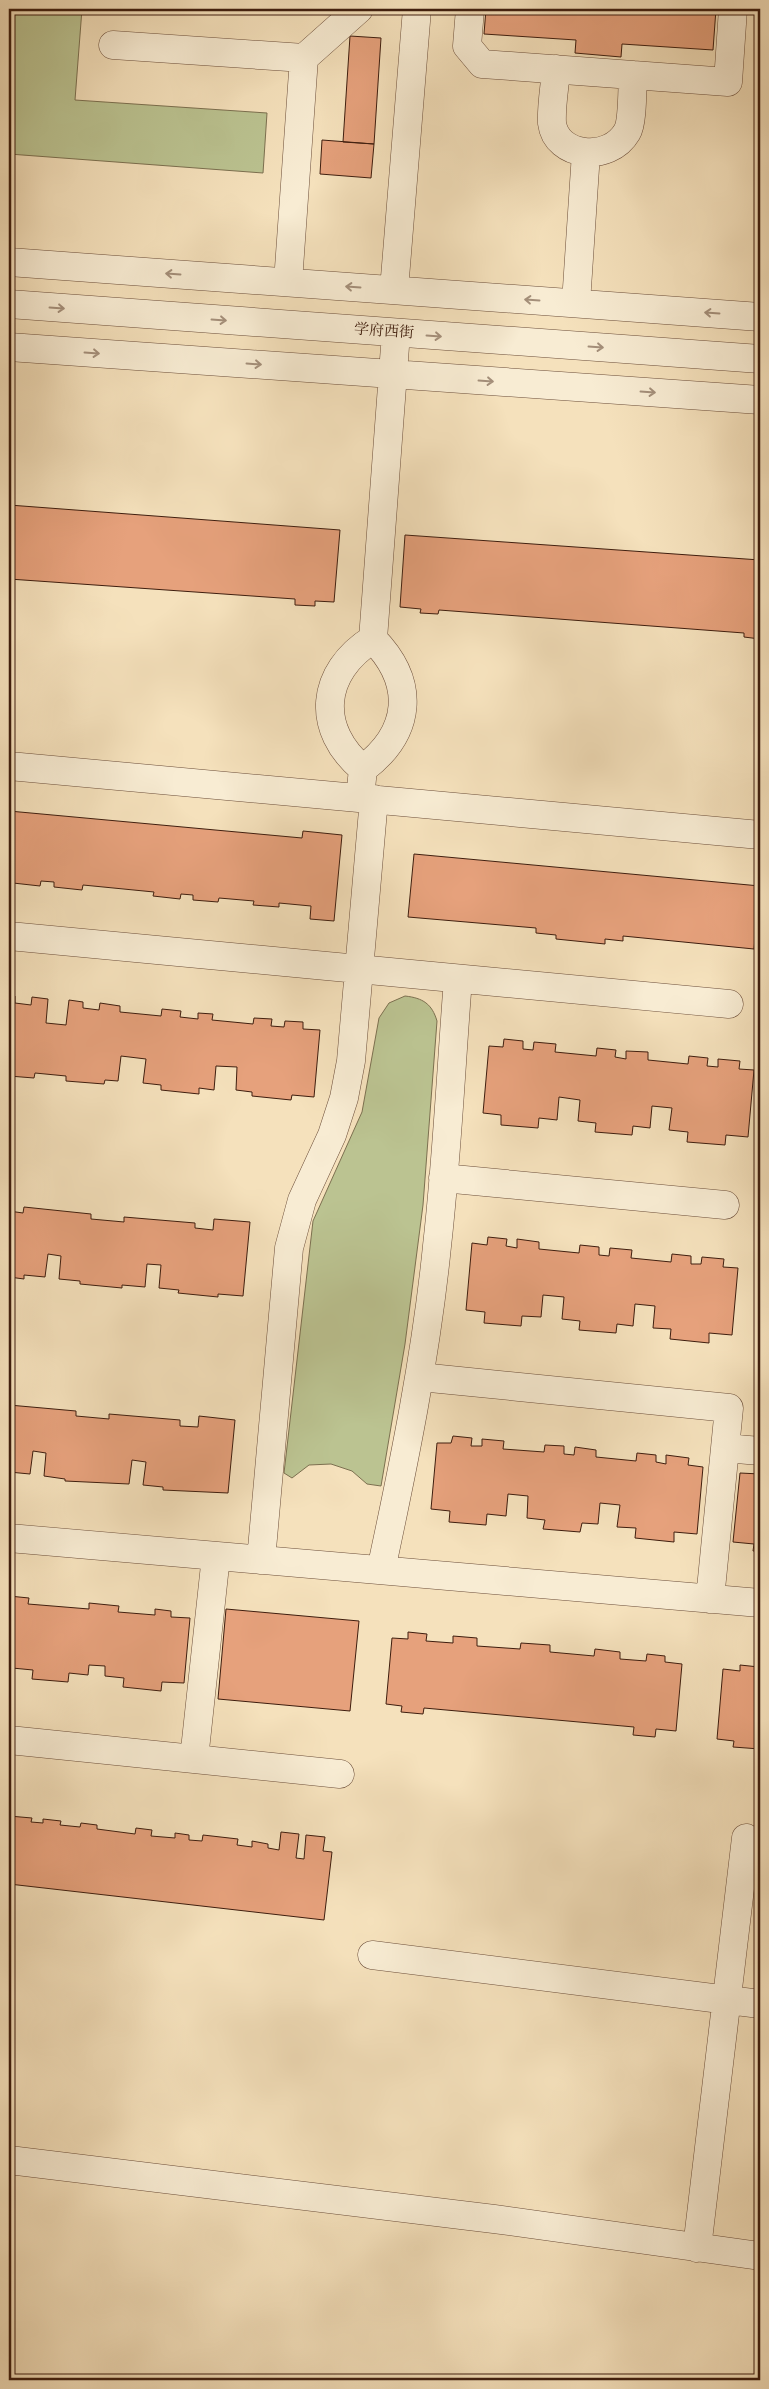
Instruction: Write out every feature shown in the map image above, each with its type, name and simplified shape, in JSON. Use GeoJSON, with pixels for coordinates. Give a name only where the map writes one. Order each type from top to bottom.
{"type":"FeatureCollection","features":[{"type":"Feature","properties":{"kind":"street"},"geometry":{"type":"LineString","coordinates":[[288,282],[304,58],[359,9]]}},
{"type":"Feature","properties":{"kind":"street"},"geometry":{"type":"LineString","coordinates":[[394,290],[417,9]]}},
{"type":"Feature","properties":{"kind":"street"},"geometry":{"type":"LineString","coordinates":[[470,9],[467,46],[482,64],[728,82],[733,9]]}},
{"type":"Feature","properties":{"kind":"street"},"geometry":{"type":"LineString","coordinates":[[113,45],[304,58]]}},
{"type":"Feature","properties":{"kind":"street"},"geometry":{"type":"LineString","coordinates":[[556,69],[552,124],[565,144],[586,153],[599,152],[611,148],[629,130],[633,75]]}},
{"type":"Feature","properties":{"kind":"street"},"geometry":{"type":"LineString","coordinates":[[576,303],[586,153]]}},
{"type":"Feature","properties":{"kind":"street"},"geometry":{"type":"LineString","coordinates":[[9,262],[760,317]]}},
{"type":"Feature","properties":{"kind":"street","name":"学府西街"},"geometry":{"type":"LineString","coordinates":[[9,304],[760,359]]}},
{"type":"Feature","properties":{"kind":"street"},"geometry":{"type":"LineString","coordinates":[[363,769],[379,757],[391,741],[399,723],[402,704],[401,686],[396,668],[386,652],[373,639],[396,333]]}},
{"type":"Feature","properties":{"kind":"street"},"geometry":{"type":"LineString","coordinates":[[9,347],[760,400]]}},
{"type":"Feature","properties":{"kind":"street"},"geometry":{"type":"LineString","coordinates":[[260,1560],[289,1248],[302,1200],[332,1135],[344,1098],[352,1061],[359,970],[367,799],[363,769],[341,746],[334,732],[330,716],[330,697],[335,679],[344,663],[357,649],[373,639]]}},
{"type":"Feature","properties":{"kind":"street"},"geometry":{"type":"LineString","coordinates":[[9,766],[760,836]]}},
{"type":"Feature","properties":{"kind":"street"},"geometry":{"type":"LineString","coordinates":[[9,936],[729,1004]]}},
{"type":"Feature","properties":{"kind":"street"},"geometry":{"type":"LineString","coordinates":[[381,1570],[404,1464],[420,1377],[437,1247],[458,979]]}},
{"type":"Feature","properties":{"kind":"street"},"geometry":{"type":"LineString","coordinates":[[443,1178],[725,1205]]}},
{"type":"Feature","properties":{"kind":"street"},"geometry":{"type":"LineString","coordinates":[[420,1377],[729,1408],[710,1599]]}},
{"type":"Feature","properties":{"kind":"street"},"geometry":{"type":"LineString","coordinates":[[726,1448],[760,1451]]}},
{"type":"Feature","properties":{"kind":"street"},"geometry":{"type":"LineString","coordinates":[[9,1538],[760,1603]]}},
{"type":"Feature","properties":{"kind":"street"},"geometry":{"type":"LineString","coordinates":[[194,1759],[216,1556]]}},
{"type":"Feature","properties":{"kind":"street"},"geometry":{"type":"LineString","coordinates":[[9,1740],[340,1774]]}},
{"type":"Feature","properties":{"kind":"street"},"geometry":{"type":"LineString","coordinates":[[697,2248],[746,1838]]}},
{"type":"Feature","properties":{"kind":"street"},"geometry":{"type":"LineString","coordinates":[[372,1955],[760,2004]]}},
{"type":"Feature","properties":{"kind":"street"},"geometry":{"type":"LineString","coordinates":[[9,2160],[494,2219],[760,2256]]}},
{"type":"Feature","properties":{"kind":"green space"},"geometry":{"type":"Polygon","coordinates":[[[12,9],[82,9],[75,100],[267,113],[263,173],[9,154],[9,60],[12,9]]]}},
{"type":"Feature","properties":{"kind":"green space"},"geometry":{"type":"Polygon","coordinates":[[[405,996],[417,998],[426,1003],[437,1021],[423,1205],[405,1344],[381,1486],[367,1484],[352,1471],[331,1464],[309,1465],[292,1478],[284,1473],[313,1221],[362,1112],[379,1018],[389,1003],[405,996]]]}},
{"type":"Feature","properties":{"kind":"building"},"geometry":{"type":"Polygon","coordinates":[[[486,9],[716,9],[713,50],[622,44],[621,57],[575,53],[576,40],[484,34],[486,9]]]}},
{"type":"Feature","properties":{"kind":"building"},"geometry":{"type":"Polygon","coordinates":[[[350,36],[381,38],[374,144],[343,142],[350,36]]]}},
{"type":"Feature","properties":{"kind":"building"},"geometry":{"type":"Polygon","coordinates":[[[322,140],[374,144],[371,178],[320,174],[322,140]]]}},
{"type":"Feature","properties":{"kind":"building"},"geometry":{"type":"Polygon","coordinates":[[[9,505],[340,530],[334,602],[315,601],[315,606],[295,605],[295,599],[9,579],[9,505]]]}},
{"type":"Feature","properties":{"kind":"building"},"geometry":{"type":"Polygon","coordinates":[[[405,535],[760,560],[760,639],[744,637],[744,633],[439,610],[438,614],[420,613],[421,609],[400,607],[405,535]]]}},
{"type":"Feature","properties":{"kind":"building"},"geometry":{"type":"Polygon","coordinates":[[[9,811],[302,838],[303,831],[342,835],[334,921],[310,919],[311,906],[279,903],[279,907],[253,905],[254,901],[219,898],[218,902],[193,900],[193,895],[181,894],[180,899],[153,896],[154,892],[83,885],[82,890],[54,887],[54,882],[41,881],[40,886],[13,883],[13,879],[9,878],[9,811]]]}},
{"type":"Feature","properties":{"kind":"building"},"geometry":{"type":"Polygon","coordinates":[[[414,854],[760,886],[754,949],[623,936],[623,941],[605,939],[605,944],[556,939],[556,935],[536,933],[536,928],[408,917],[414,854]]]}},
{"type":"Feature","properties":{"kind":"building"},"geometry":{"type":"Polygon","coordinates":[[[9,995],[15,996],[15,1003],[31,1005],[32,997],[48,999],[46,1023],[66,1025],[69,1000],[83,1002],[83,1008],[99,1010],[100,1003],[120,1006],[120,1012],[161,1016],[162,1009],[181,1011],[180,1017],[198,1019],[198,1013],[213,1014],[212,1020],[253,1024],[254,1018],[272,1019],[271,1026],[284,1027],[285,1021],[303,1022],[303,1029],[320,1030],[314,1097],[292,1095],[291,1100],[252,1096],[252,1092],[236,1090],[237,1067],[216,1066],[214,1090],[199,1088],[199,1094],[161,1090],[161,1085],[143,1083],[146,1059],[121,1056],[118,1081],[105,1080],[104,1084],[66,1081],[66,1076],[35,1073],[34,1078],[9,1076],[9,995]]]}},
{"type":"Feature","properties":{"kind":"building"},"geometry":{"type":"Polygon","coordinates":[[[504,1039],[523,1041],[523,1049],[533,1050],[534,1042],[556,1044],[555,1052],[596,1056],[597,1048],[616,1050],[615,1057],[626,1059],[626,1051],[648,1052],[648,1060],[688,1064],[689,1056],[708,1058],[707,1066],[718,1067],[718,1059],[740,1061],[739,1069],[754,1070],[748,1137],[726,1135],[725,1145],[687,1142],[688,1132],[669,1130],[672,1108],[652,1106],[650,1128],[633,1126],[632,1135],[595,1132],[596,1123],[578,1121],[580,1100],[559,1097],[557,1120],[539,1118],[538,1128],[501,1125],[501,1115],[483,1113],[489,1046],[503,1047],[504,1039]]]}},
{"type":"Feature","properties":{"kind":"building"},"geometry":{"type":"Polygon","coordinates":[[[24,1207],[91,1214],[91,1219],[124,1222],[124,1217],[195,1223],[195,1228],[213,1230],[214,1219],[250,1222],[243,1296],[218,1294],[218,1297],[178,1293],[179,1290],[159,1288],[161,1265],[147,1264],[145,1287],[122,1285],[122,1288],[80,1284],[80,1281],[59,1279],[61,1256],[48,1254],[45,1277],[24,1275],[24,1279],[9,1277],[9,1211],[23,1213],[24,1207]]]}},
{"type":"Feature","properties":{"kind":"building"},"geometry":{"type":"Polygon","coordinates":[[[488,1237],[507,1239],[506,1246],[517,1248],[517,1239],[539,1242],[539,1249],[579,1253],[580,1245],[599,1247],[599,1255],[609,1256],[610,1248],[632,1250],[631,1258],[671,1262],[672,1254],[691,1256],[691,1264],[701,1264],[702,1257],[724,1259],[723,1267],[738,1268],[732,1335],[709,1333],[709,1343],[670,1339],[671,1329],[653,1328],[655,1306],[635,1304],[633,1326],[617,1324],[616,1333],[579,1330],[580,1321],[562,1319],[564,1297],[543,1295],[541,1317],[522,1316],[521,1326],[484,1323],[485,1312],[466,1310],[472,1243],[487,1245],[488,1237]]]}},
{"type":"Feature","properties":{"kind":"building"},"geometry":{"type":"Polygon","coordinates":[[[9,1405],[76,1411],[76,1416],[109,1419],[109,1414],[180,1420],[180,1426],[198,1427],[199,1416],[235,1420],[228,1493],[163,1490],[163,1487],[143,1485],[146,1462],[132,1460],[129,1484],[65,1481],[65,1479],[44,1476],[46,1453],[33,1451],[30,1474],[9,1472],[9,1405]]]}},
{"type":"Feature","properties":{"kind":"building"},"geometry":{"type":"Polygon","coordinates":[[[453,1436],[472,1438],[471,1446],[482,1446],[482,1439],[504,1441],[503,1449],[544,1452],[545,1445],[564,1446],[564,1454],[574,1455],[575,1447],[596,1450],[596,1457],[636,1461],[637,1453],[656,1455],[656,1462],[666,1464],[666,1455],[689,1458],[688,1465],[703,1467],[697,1534],[674,1532],[674,1542],[635,1538],[636,1528],[617,1527],[620,1505],[600,1503],[598,1524],[582,1523],[580,1532],[543,1529],[545,1520],[527,1518],[528,1496],[508,1494],[506,1516],[487,1514],[486,1525],[449,1522],[450,1511],[431,1509],[437,1443],[451,1443],[453,1436]]]}},
{"type":"Feature","properties":{"kind":"building"},"geometry":{"type":"Polygon","coordinates":[[[740,1473],[760,1474],[760,1551],[753,1551],[754,1544],[733,1542],[740,1473]]]}},
{"type":"Feature","properties":{"kind":"building"},"geometry":{"type":"Polygon","coordinates":[[[9,1596],[29,1598],[28,1604],[89,1609],[89,1603],[119,1606],[118,1612],[155,1615],[155,1609],[171,1611],[171,1617],[190,1618],[184,1683],[162,1682],[161,1691],[123,1687],[124,1678],[105,1676],[105,1666],[89,1665],[88,1675],[69,1673],[68,1682],[32,1679],[33,1670],[12,1668],[13,1659],[9,1659],[9,1596]]]}},
{"type":"Feature","properties":{"kind":"building"},"geometry":{"type":"Polygon","coordinates":[[[226,1609],[359,1621],[350,1711],[218,1699],[226,1609]]]}},
{"type":"Feature","properties":{"kind":"building"},"geometry":{"type":"Polygon","coordinates":[[[408,1632],[427,1634],[426,1641],[453,1643],[453,1636],[477,1638],[477,1646],[520,1649],[521,1643],[550,1645],[550,1652],[594,1656],[595,1649],[620,1652],[620,1659],[646,1661],[647,1654],[665,1656],[665,1662],[682,1664],[676,1731],[656,1729],[655,1737],[633,1735],[634,1727],[424,1708],[423,1714],[401,1712],[402,1706],[386,1704],[392,1638],[408,1639],[408,1632]]]}},
{"type":"Feature","properties":{"kind":"building"},"geometry":{"type":"Polygon","coordinates":[[[740,1665],[759,1667],[760,1749],[733,1747],[734,1741],[717,1739],[723,1669],[740,1671],[740,1665]]]}},
{"type":"Feature","properties":{"kind":"building"},"geometry":{"type":"Polygon","coordinates":[[[9,1816],[32,1818],[31,1822],[43,1823],[43,1819],[61,1821],[60,1825],[80,1827],[81,1823],[97,1825],[97,1829],[135,1834],[136,1828],[152,1830],[151,1836],[175,1838],[175,1833],[189,1835],[189,1840],[202,1841],[203,1835],[238,1839],[237,1845],[252,1847],[252,1841],[268,1844],[268,1848],[279,1850],[281,1832],[299,1834],[296,1858],[304,1859],[306,1835],[325,1837],[323,1851],[332,1852],[324,1920],[9,1884],[9,1816]]]}}]}
